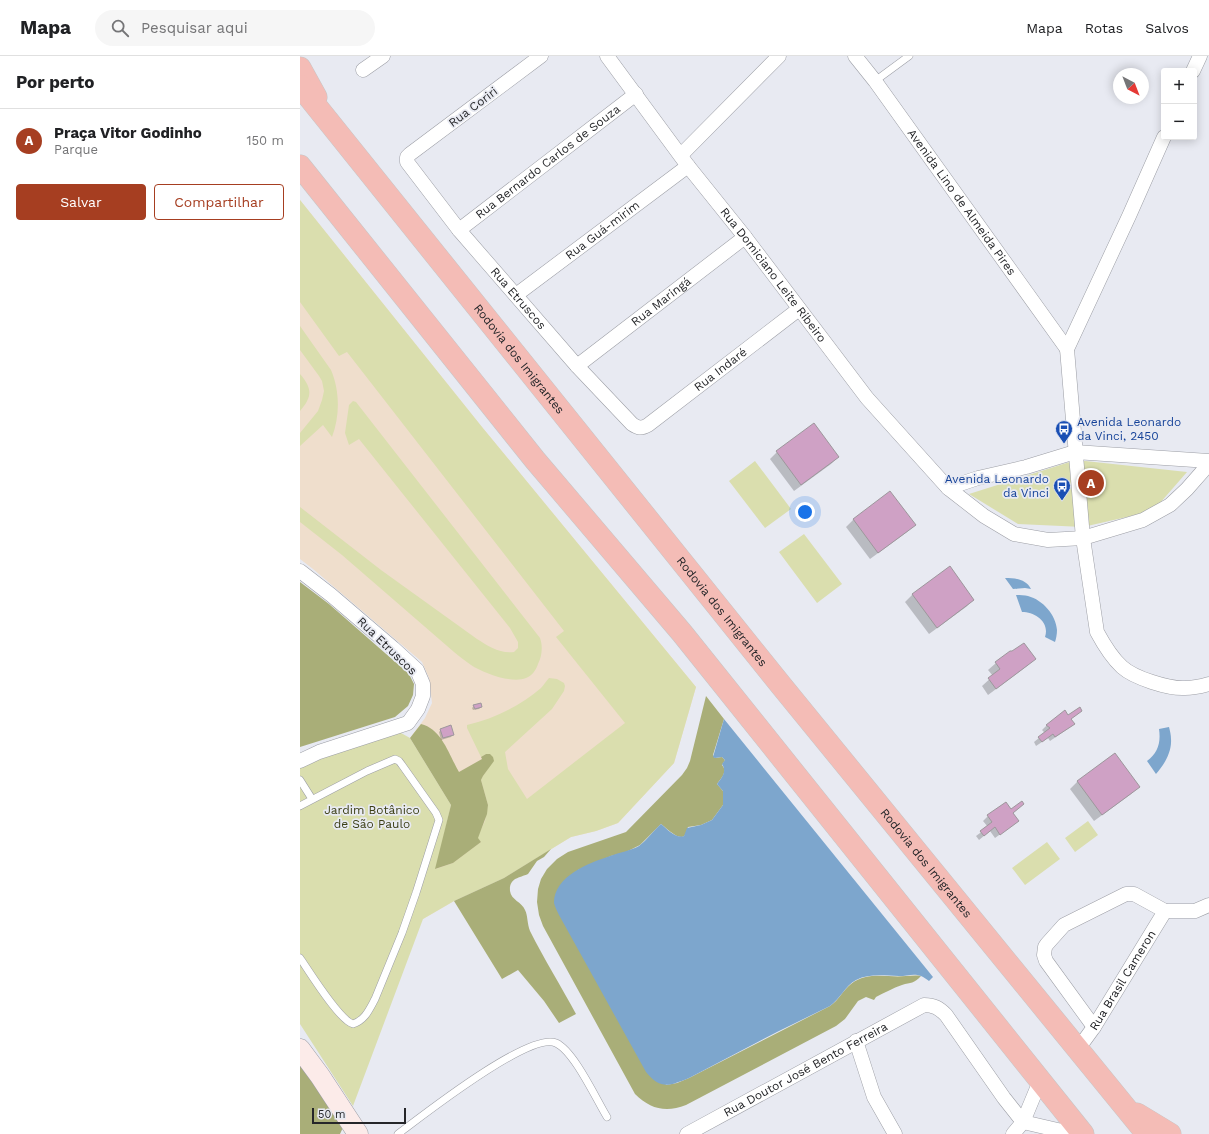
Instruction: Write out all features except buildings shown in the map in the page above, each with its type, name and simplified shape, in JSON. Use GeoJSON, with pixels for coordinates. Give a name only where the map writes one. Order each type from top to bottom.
{"type":"FeatureCollection","features":[{"type":"Feature","properties":{"kind":"highway"},"geometry":{"type":"LineString","coordinates":[[300,68],[336,131]]}},
{"type":"Feature","properties":{"kind":"highway","name":"Rodovia dos Imigrantes"},"geometry":{"type":"LineString","coordinates":[[300,86],[780,684],[1148,1134]]}},
{"type":"Feature","properties":{"kind":"highway"},"geometry":{"type":"LineString","coordinates":[[300,166],[535,460],[682,633],[1082,1134]]}},
{"type":"Feature","properties":{"kind":"highway"},"geometry":{"type":"LineString","coordinates":[[1126,1108],[1170,1134]]}},
{"type":"Feature","properties":{"kind":"main road"},"geometry":{"type":"LineString","coordinates":[[300,1048],[358,1134]]}},
{"type":"Feature","properties":{"kind":"street"},"geometry":{"type":"LineString","coordinates":[[364,70],[383,56]]}},
{"type":"Feature","properties":{"kind":"street","name":"Rua Coriri"},"geometry":{"type":"LineString","coordinates":[[407,159],[410,154],[540,56]]}},
{"type":"Feature","properties":{"kind":"street","name":"Rua Domiciano Leite Ribeiro"},"geometry":{"type":"LineString","coordinates":[[607,56],[685,161],[867,398],[948,488],[984,516],[1014,534],[1048,540],[1083,538],[1143,520],[1170,505],[1187,489],[1209,464]]}},
{"type":"Feature","properties":{"kind":"street","name":"Rua Guá-mirim"},"geometry":{"type":"LineString","coordinates":[[516,295],[685,161],[780,56]]}},
{"type":"Feature","properties":{"kind":"street","name":"Avenida Lino de Almeida Pires"},"geometry":{"type":"LineString","coordinates":[[856,56],[1067,349]]}},
{"type":"Feature","properties":{"kind":"street"},"geometry":{"type":"LineString","coordinates":[[1194,68],[1200,56]]}},
{"type":"Feature","properties":{"kind":"street","name":"Rua Bernardo Carlos de Souza"},"geometry":{"type":"LineString","coordinates":[[459,230],[636,94]]}},
{"type":"Feature","properties":{"kind":"street"},"geometry":{"type":"LineString","coordinates":[[1163,140],[1067,349],[1075,452],[1083,538],[1097,632],[1111,656],[1123,668],[1136,676],[1162,685],[1184,688],[1209,684]]}},
{"type":"Feature","properties":{"kind":"street","name":"Rua Etruscos"},"geometry":{"type":"LineString","coordinates":[[407,159],[408,165],[459,230],[577,366],[632,424],[638,428],[641,428]]}},
{"type":"Feature","properties":{"kind":"street","name":"Rua Maringá"},"geometry":{"type":"LineString","coordinates":[[577,366],[744,237]]}},
{"type":"Feature","properties":{"kind":"street","name":"Rua Indaré"},"geometry":{"type":"LineString","coordinates":[[641,428],[648,425],[799,309]]}},
{"type":"Feature","properties":{"kind":"street"},"geometry":{"type":"LineString","coordinates":[[948,488],[978,478],[1026,467],[1075,452],[1209,461]]}},
{"type":"Feature","properties":{"kind":"street","name":"Rua Etruscos"},"geometry":{"type":"LineString","coordinates":[[300,571],[331,595],[417,670],[423,684],[423,696],[418,709],[408,723],[320,752],[300,762]]}},
{"type":"Feature","properties":{"kind":"street"},"geometry":{"type":"LineString","coordinates":[[1094,1027],[1046,961],[1044,955],[1044,950],[1047,944],[1064,925],[1126,894],[1134,894],[1165,910],[1195,911],[1208,906]]}},
{"type":"Feature","properties":{"kind":"street","name":"Rua Brasil Cameron"},"geometry":{"type":"LineString","coordinates":[[1078,1049],[1094,1027],[1165,910]]}},
{"type":"Feature","properties":{"kind":"street","name":"Rua Doutor José Bento Ferreira"},"geometry":{"type":"LineString","coordinates":[[688,1134],[924,1005],[932,1005],[946,1015],[1004,1098],[1023,1122]]}},
{"type":"Feature","properties":{"kind":"street"},"geometry":{"type":"LineString","coordinates":[[856,1041],[874,1097],[883,1116],[895,1134]]}},
{"type":"Feature","properties":{"kind":"street"},"geometry":{"type":"LineString","coordinates":[[1013,1134],[1023,1122],[1040,1081]]}},
{"type":"Feature","properties":{"kind":"street"},"geometry":{"type":"LineString","coordinates":[[1023,1122],[1075,1134]]}},
{"type":"Feature","properties":{"kind":"lane"},"geometry":{"type":"LineString","coordinates":[[875,82],[909,56]]}},
{"type":"Feature","properties":{"kind":"lane"},"geometry":{"type":"LineString","coordinates":[[300,806],[395,759],[402,765],[436,813],[439,820],[415,898],[402,933],[375,999],[363,1019],[353,1024],[345,1020],[300,958]]}},
{"type":"Feature","properties":{"kind":"lane"},"geometry":{"type":"LineString","coordinates":[[300,780],[312,799]]}},
{"type":"Feature","properties":{"kind":"lane"},"geometry":{"type":"LineString","coordinates":[[398,1134],[468,1082],[518,1053],[534,1045],[546,1042],[554,1042],[562,1046],[570,1055],[607,1117]]}},
{"type":"Feature","properties":{"kind":"shaded area"},"geometry":{"type":"Polygon","coordinates":[[[300,200],[482,427],[696,687],[674,763],[618,823],[596,831],[571,837],[504,878],[454,901],[423,919],[451,805],[410,738],[425,718],[432,703],[429,678],[422,662],[300,559],[300,200]]]}},
{"type":"Feature","properties":{"kind":"green space","name":"Jardim Botânico de São Paulo"},"geometry":{"type":"Polygon","coordinates":[[[300,200],[482,427],[696,687],[674,763],[618,823],[596,831],[571,837],[504,878],[454,901],[423,919],[353,1106],[300,1024],[300,767],[392,732],[401,733],[410,738],[451,805],[436,869],[453,863],[481,842],[478,839],[478,836],[485,821],[488,805],[481,780],[488,769],[486,754],[481,757],[467,728],[467,725],[497,715],[524,701],[541,688],[549,678],[557,679],[564,683],[564,691],[552,709],[505,752],[508,769],[527,799],[625,723],[556,637],[564,631],[347,352],[339,356],[300,302],[300,200]]]}},
{"type":"Feature","properties":{"kind":"green space"},"geometry":{"type":"Polygon","coordinates":[[[300,326],[331,370],[336,386],[338,412],[332,437],[323,425],[300,446],[300,433],[318,411],[324,391],[322,381],[300,350],[300,326]]]}},
{"type":"Feature","properties":{"kind":"green space"},"geometry":{"type":"Polygon","coordinates":[[[300,374],[309,388],[309,396],[300,411],[300,374]]]}},
{"type":"Feature","properties":{"kind":"green space"},"geometry":{"type":"Polygon","coordinates":[[[353,401],[356,402],[540,638],[542,651],[536,668],[530,676],[513,680],[506,679],[490,674],[471,665],[342,555],[300,522],[300,507],[381,570],[477,639],[494,649],[504,652],[514,652],[518,648],[518,642],[510,628],[359,439],[349,445],[345,433],[349,405],[353,401]]]}},
{"type":"Feature","properties":{"kind":"green space"},"geometry":{"type":"Polygon","coordinates":[[[1076,460],[1187,472],[1153,511],[1083,527],[1018,524],[969,494],[1076,460]]]}},
{"type":"Feature","properties":{"kind":"green space"},"geometry":{"type":"Polygon","coordinates":[[[755,461],[791,509],[765,528],[729,481],[755,461]]]}},
{"type":"Feature","properties":{"kind":"green space"},"geometry":{"type":"Polygon","coordinates":[[[804,534],[842,584],[817,603],[779,552],[804,534]]]}},
{"type":"Feature","properties":{"kind":"green space"},"geometry":{"type":"Polygon","coordinates":[[[300,582],[329,604],[409,674],[414,684],[413,695],[408,706],[395,717],[300,747],[300,582]]]}},
{"type":"Feature","properties":{"kind":"green space"},"geometry":{"type":"Polygon","coordinates":[[[706,696],[724,719],[713,755],[715,758],[722,757],[725,760],[722,765],[724,768],[724,773],[717,784],[723,791],[723,805],[712,820],[701,825],[688,827],[684,836],[682,837],[679,837],[661,824],[640,845],[626,852],[611,856],[578,870],[666,1085],[677,1083],[689,1078],[830,1006],[848,986],[857,980],[871,976],[921,976],[914,982],[892,989],[876,997],[874,1000],[866,997],[858,1001],[845,1019],[836,1026],[686,1105],[672,1109],[665,1109],[646,1103],[635,1094],[543,926],[539,915],[537,902],[538,889],[541,879],[547,869],[557,859],[568,852],[626,832],[682,775],[690,761],[706,696]]]}},
{"type":"Feature","properties":{"kind":"green space"},"geometry":{"type":"Polygon","coordinates":[[[421,724],[434,731],[440,737],[459,772],[482,759],[481,757],[486,754],[490,754],[494,761],[481,780],[488,805],[487,814],[478,838],[481,842],[453,863],[435,869],[451,805],[410,738],[421,724]]]}},
{"type":"Feature","properties":{"kind":"green space"},"geometry":{"type":"Polygon","coordinates":[[[1088,821],[1098,835],[1075,852],[1065,838],[1088,821]]]}},
{"type":"Feature","properties":{"kind":"green space"},"geometry":{"type":"Polygon","coordinates":[[[1047,842],[1060,859],[1025,885],[1012,868],[1047,842]]]}},
{"type":"Feature","properties":{"kind":"green space"},"geometry":{"type":"Polygon","coordinates":[[[551,849],[544,857],[537,861],[528,874],[515,879],[511,883],[510,891],[512,897],[524,907],[530,931],[576,1014],[559,1023],[544,1001],[518,970],[502,979],[454,901],[504,878],[551,849]]]}},
{"type":"Feature","properties":{"kind":"green space"},"geometry":{"type":"Polygon","coordinates":[[[300,1053],[347,1119],[340,1134],[300,1134],[300,1053]]]}},
{"type":"Feature","properties":{"kind":"water"},"geometry":{"type":"Polygon","coordinates":[[[1005,578],[1023,581],[1031,589],[1013,589],[1005,578]]]}},
{"type":"Feature","properties":{"kind":"water"},"geometry":{"type":"Polygon","coordinates":[[[1016,595],[1025,595],[1034,598],[1048,609],[1056,624],[1057,632],[1055,642],[1045,637],[1045,627],[1040,619],[1027,612],[1022,612],[1016,595]]]}},
{"type":"Feature","properties":{"kind":"water"},"geometry":{"type":"Polygon","coordinates":[[[724,719],[933,977],[929,981],[922,976],[916,975],[883,975],[867,976],[856,980],[830,1006],[689,1078],[666,1085],[656,1082],[646,1072],[555,908],[554,903],[560,885],[574,872],[592,862],[639,846],[661,824],[672,833],[681,837],[684,836],[687,828],[701,825],[712,820],[723,805],[723,791],[717,784],[723,774],[724,770],[722,764],[725,760],[722,757],[713,757],[724,719]]]}},
{"type":"Feature","properties":{"kind":"water"},"geometry":{"type":"Polygon","coordinates":[[[1169,727],[1171,744],[1169,753],[1162,767],[1156,774],[1147,761],[1151,758],[1158,747],[1160,738],[1159,729],[1169,727]]]}},
{"type":"Feature","properties":{"kind":"place","name":"Avenida Leonardo da Vinci, 2450"},"geometry":{"type":"Point","coordinates":[1064,444]}},
{"type":"Feature","properties":{"kind":"place","name":"Praça Vitor Godinho"},"geometry":{"type":"Point","coordinates":[1091,483]}},
{"type":"Feature","properties":{"kind":"place","name":"Avenida Leonardo da Vinci"},"geometry":{"type":"Point","coordinates":[1062,501]}}]}
